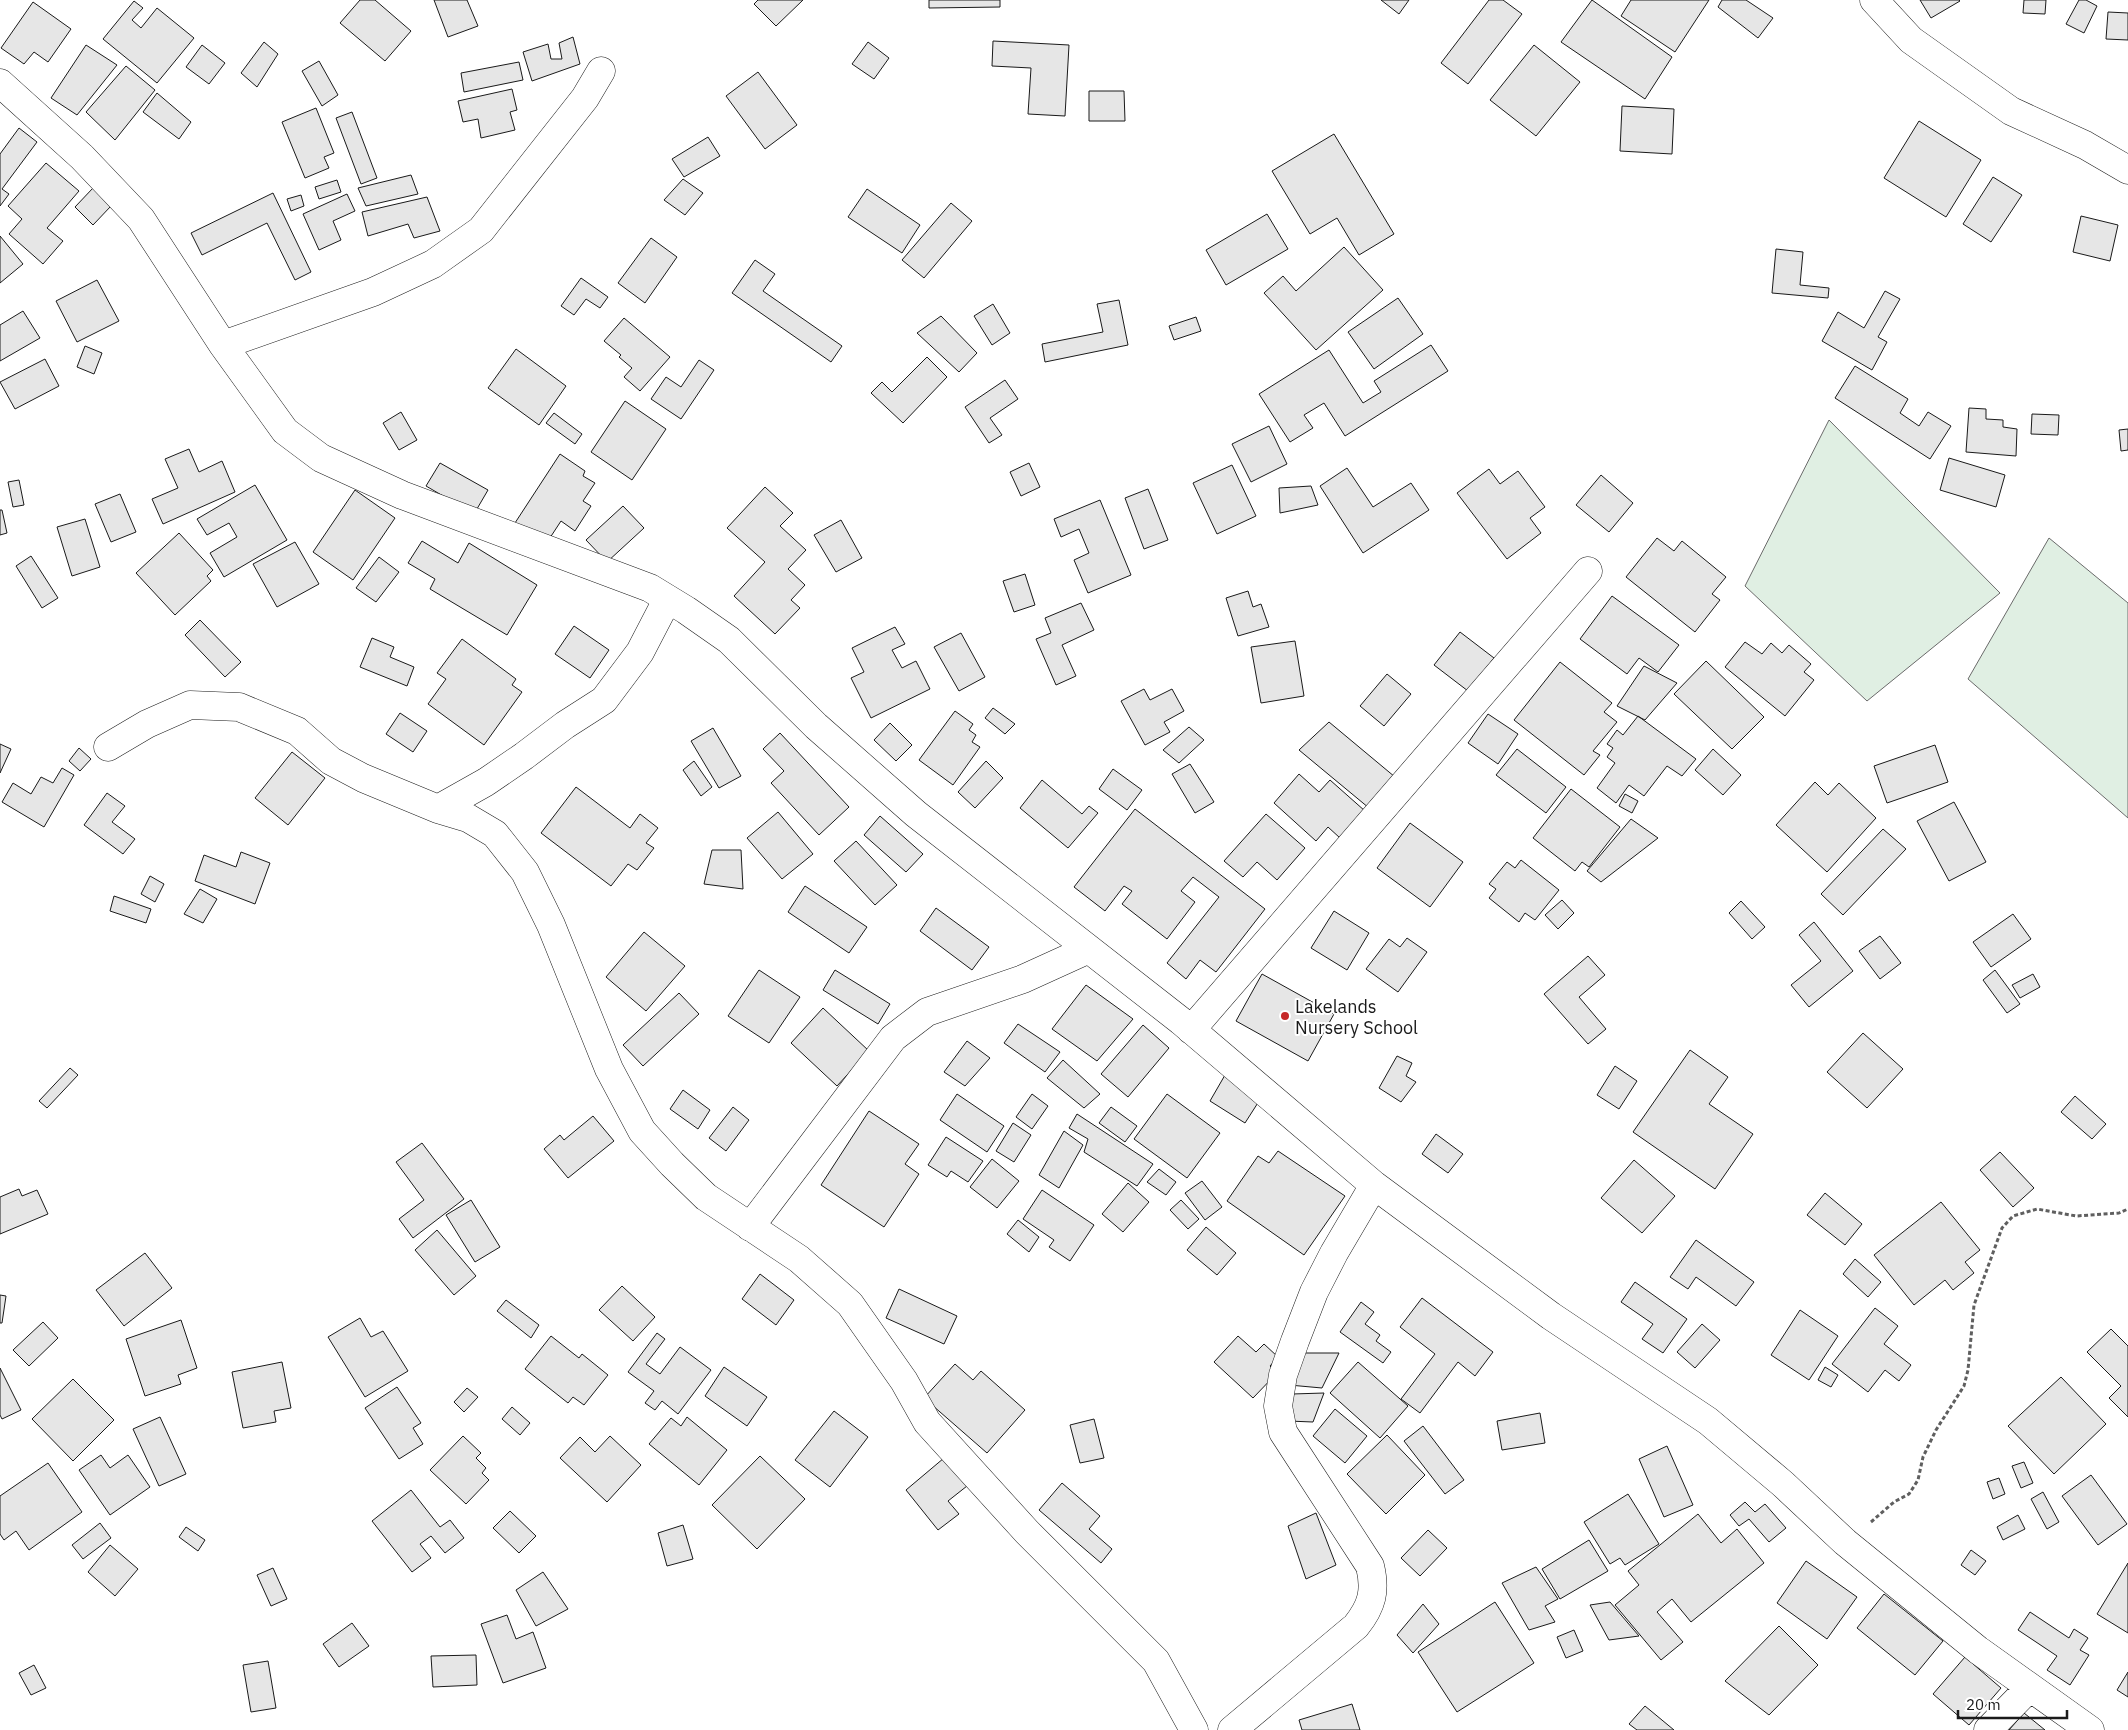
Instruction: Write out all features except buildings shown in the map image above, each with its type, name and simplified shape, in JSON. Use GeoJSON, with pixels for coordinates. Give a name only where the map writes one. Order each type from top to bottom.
{"type":"FeatureCollection","features":[{"type":"Feature","properties":{"kind":"street"},"geometry":{"type":"LineString","coordinates":[[1874,0],[1911,40],[2011,111],[2085,145],[2128,170]]}},
{"type":"Feature","properties":{"kind":"street"},"geometry":{"type":"LineString","coordinates":[[223,345],[373,292],[432,264],[481,230],[585,98],[601,71]]}},
{"type":"Feature","properties":{"kind":"street"},"geometry":{"type":"LineString","coordinates":[[0,83],[82,157],[141,219],[223,345],[285,431],[321,458],[402,495],[650,588],[729,640],[816,726],[916,814],[1191,1030],[1374,1185],[1551,1316],[1708,1421],[1783,1484],[1845,1542],[1978,1650],[2090,1730]]}},
{"type":"Feature","properties":{"kind":"street"},"geometry":{"type":"LineString","coordinates":[[1191,1030],[1588,571]]}},
{"type":"Feature","properties":{"kind":"street"},"geometry":{"type":"LineString","coordinates":[[438,809],[486,782],[565,725],[604,700],[640,652],[667,600]]}},
{"type":"Feature","properties":{"kind":"street"},"geometry":{"type":"LineString","coordinates":[[108,747],[147,724],[190,706],[238,707],[297,731],[331,761],[362,778],[438,809],[468,818],[495,834],[525,872],[551,925],[609,1069],[642,1131],[706,1197],[799,1259],[850,1304],[904,1381],[927,1422],[1027,1532],[1156,1661],[1194,1730]]}},
{"type":"Feature","properties":{"kind":"street"},"geometry":{"type":"LineString","coordinates":[[750,1227],[893,1038],[926,1012],[1023,979],[1089,948]]}},
{"type":"Feature","properties":{"kind":"street"},"geometry":{"type":"LineString","coordinates":[[1232,1730],[1356,1626],[1366,1613],[1371,1600],[1374,1584],[1370,1566],[1283,1432],[1278,1406],[1283,1375],[1314,1292],[1374,1185]]}},
{"type":"Feature","properties":{"kind":"street"},"geometry":{"type":"LineString","coordinates":[[1988,1730],[2030,1687]]}},
{"type":"Feature","properties":{"kind":"path"},"geometry":{"type":"LineString","coordinates":[[1845,1542],[1877,1518],[1894,1502],[1909,1494],[1918,1480],[1923,1457],[1936,1430],[1964,1386],[1968,1370],[1974,1305],[2002,1228],[2013,1216],[2037,1209],[2076,1216],[2119,1213],[2128,1209]]}},
{"type":"Feature","properties":{"kind":"green space"},"geometry":{"type":"Polygon","coordinates":[[[1829,420],[2000,593],[1867,701],[1745,586],[1829,420]]]}},
{"type":"Feature","properties":{"kind":"green space"},"geometry":{"type":"Polygon","coordinates":[[[2049,538],[2128,603],[2128,818],[1968,679],[2049,538]]]}},
{"type":"Feature","properties":{"kind":"place","name":"Lakelands Nursery School"},"geometry":{"type":"Point","coordinates":[1285,1016]}}]}
